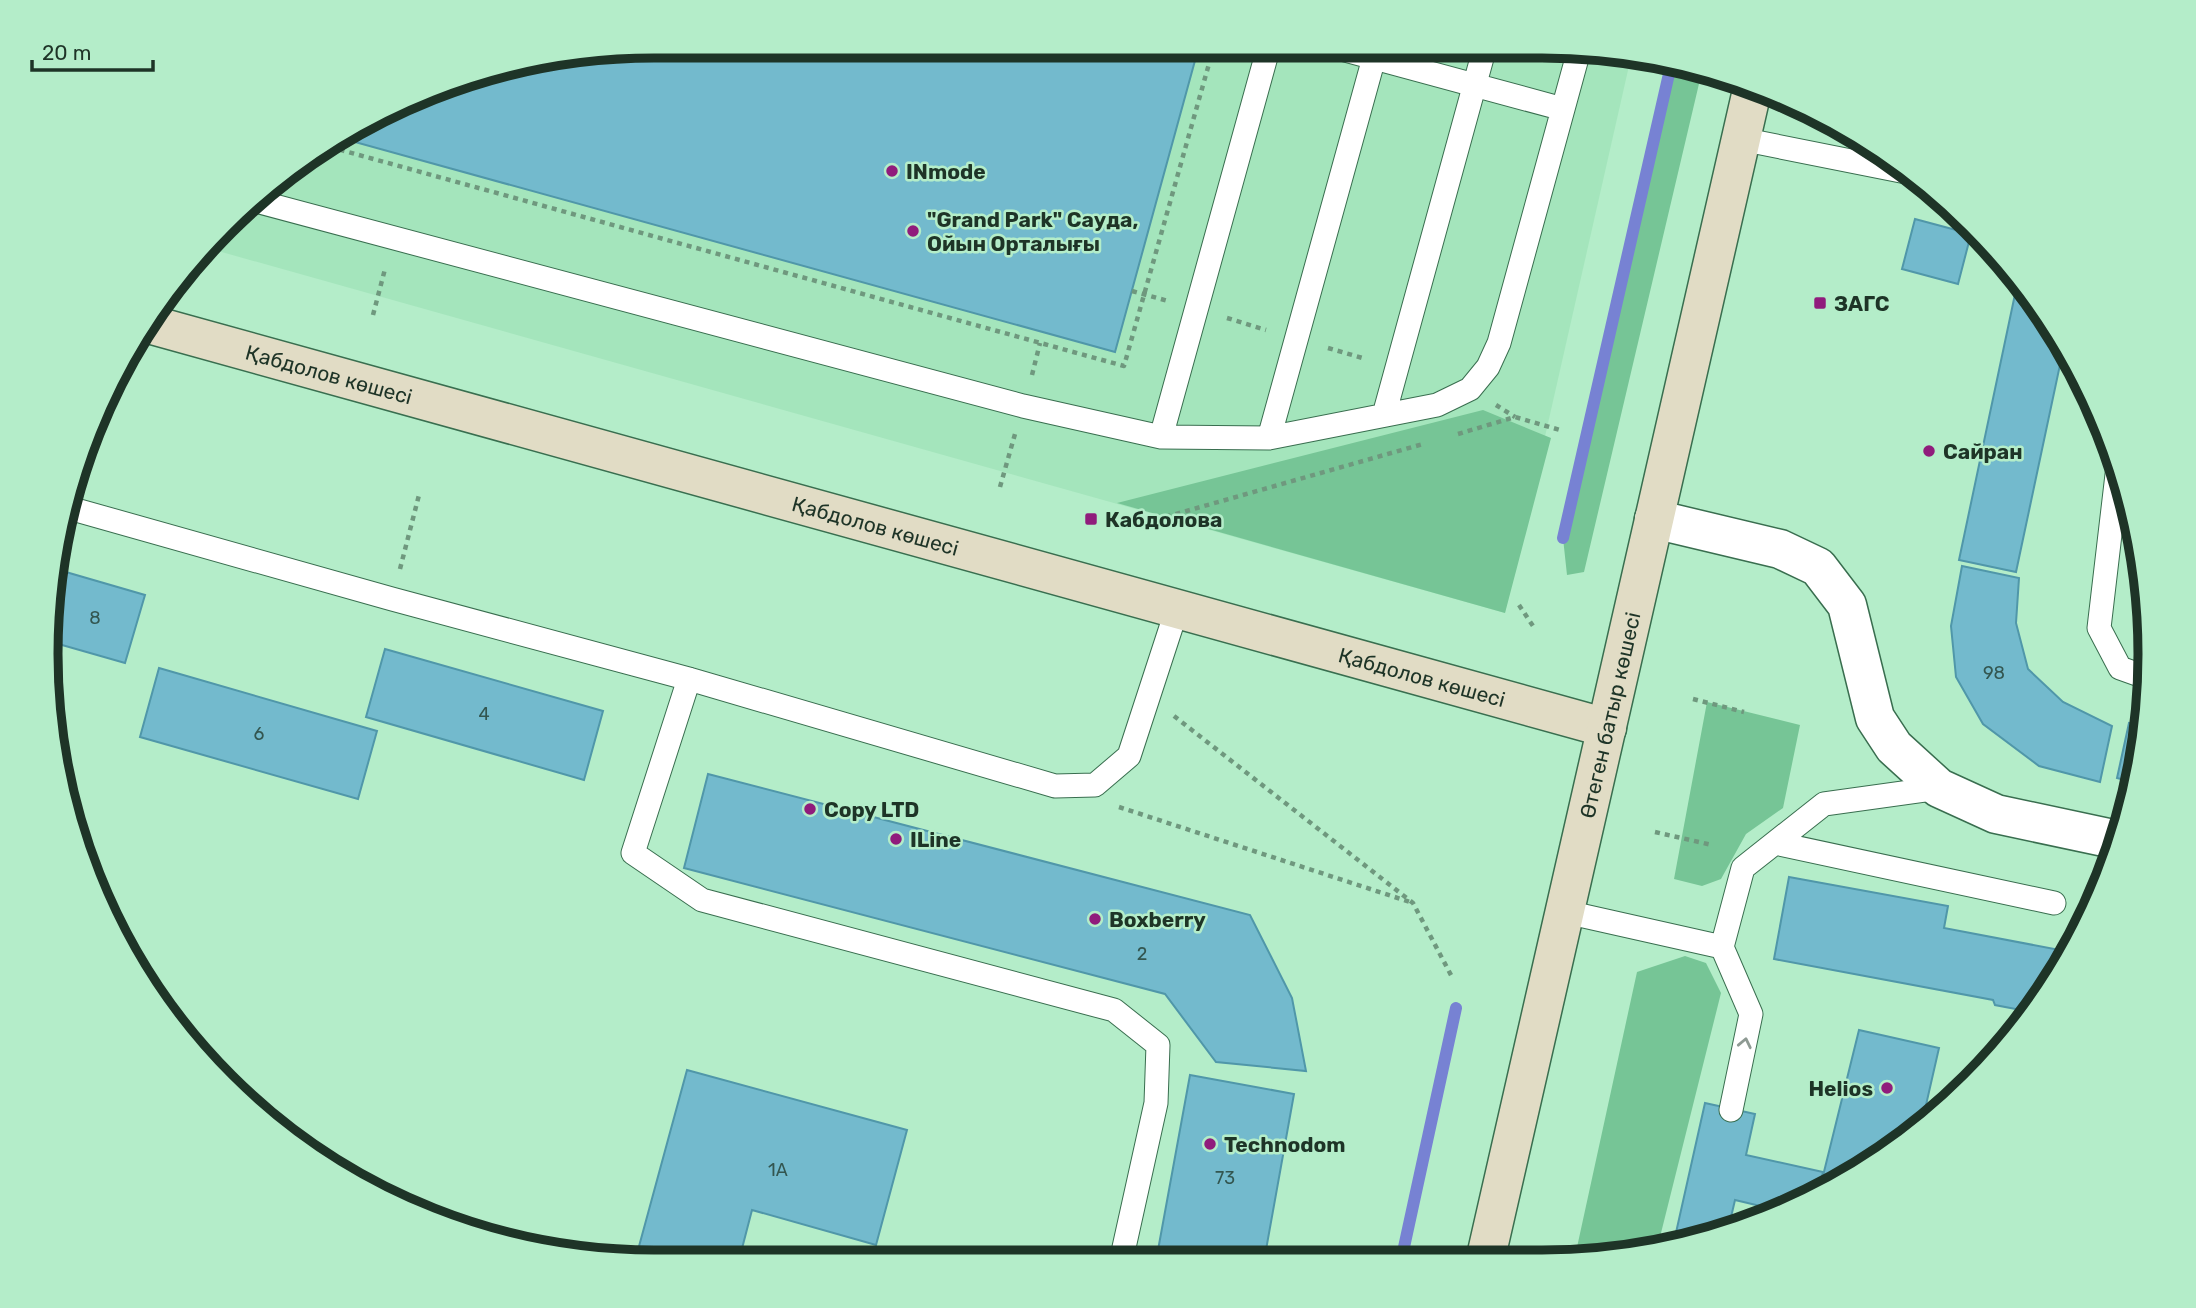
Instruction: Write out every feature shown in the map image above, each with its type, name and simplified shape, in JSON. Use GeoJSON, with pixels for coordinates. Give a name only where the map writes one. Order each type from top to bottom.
{"type":"FeatureCollection","features":[{"type":"Feature","properties":{"kind":"street","name":"Өтеген батыр көшесі"},"geometry":{"type":"LineString","coordinates":[[1488,1250],[1751,96]]}},
{"type":"Feature","properties":{"kind":"street","name":"Қабдолов көшесі"},"geometry":{"type":"LineString","coordinates":[[156,326],[1607,728]]}},
{"type":"Feature","properties":{"kind":"street"},"geometry":{"type":"LineString","coordinates":[[1654,519],[1780,549],[1818,567],[1847,605],[1875,718],[1894,747],[1938,788],[1996,814],[2109,838]]}},
{"type":"Feature","properties":{"kind":"lane"},"geometry":{"type":"LineString","coordinates":[[1161,437],[1266,58]]}},
{"type":"Feature","properties":{"kind":"lane"},"geometry":{"type":"LineString","coordinates":[[1269,439],[1373,58]]}},
{"type":"Feature","properties":{"kind":"lane"},"geometry":{"type":"LineString","coordinates":[[1393,58],[1474,85],[1563,109]]}},
{"type":"Feature","properties":{"kind":"lane"},"geometry":{"type":"LineString","coordinates":[[1384,415],[1482,58]]}},
{"type":"Feature","properties":{"kind":"lane"},"geometry":{"type":"LineString","coordinates":[[264,203],[1010,402],[1161,437],[1269,439],[1437,405],[1470,388],[1488,367],[1499,343],[1577,59]]}},
{"type":"Feature","properties":{"kind":"lane"},"geometry":{"type":"LineString","coordinates":[[1741,139],[1887,168]]}},
{"type":"Feature","properties":{"kind":"lane"},"geometry":{"type":"LineString","coordinates":[[2115,490],[2099,628],[2120,668],[2137,674]]}},
{"type":"Feature","properties":{"kind":"lane"},"geometry":{"type":"LineString","coordinates":[[76,510],[689,679],[1055,786],[1095,785],[1129,756],[1177,609]]}},
{"type":"Feature","properties":{"kind":"lane"},"geometry":{"type":"LineString","coordinates":[[689,679],[633,853],[702,900],[1114,1010],[1158,1045],[1156,1103],[1123,1250]]}},
{"type":"Feature","properties":{"kind":"lane"},"geometry":{"type":"LineString","coordinates":[[1731,1110],[1751,1014],[1722,947],[1743,868],[1824,804],[1938,788]]}},
{"type":"Feature","properties":{"kind":"lane"},"geometry":{"type":"LineString","coordinates":[[1774,843],[2054,903]]}},
{"type":"Feature","properties":{"kind":"lane"},"geometry":{"type":"LineString","coordinates":[[1566,912],[1722,947]]}},
{"type":"Feature","properties":{"kind":"path"},"geometry":{"type":"LineString","coordinates":[[339,148],[1124,366],[1211,58]]}},
{"type":"Feature","properties":{"kind":"path"},"geometry":{"type":"LineString","coordinates":[[373,315],[392,237]]}},
{"type":"Feature","properties":{"kind":"path"},"geometry":{"type":"LineString","coordinates":[[1450,436],[1514,418],[1560,430]]}},
{"type":"Feature","properties":{"kind":"path"},"geometry":{"type":"LineString","coordinates":[[1000,487],[1015,434]]}},
{"type":"Feature","properties":{"kind":"path"},"geometry":{"type":"LineString","coordinates":[[1138,525],[1423,443]]}},
{"type":"Feature","properties":{"kind":"path"},"geometry":{"type":"LineString","coordinates":[[392,599],[419,495]]}},
{"type":"Feature","properties":{"kind":"path"},"geometry":{"type":"LineString","coordinates":[[1519,605],[1533,626]]}},
{"type":"Feature","properties":{"kind":"path"},"geometry":{"type":"LineString","coordinates":[[1149,696],[1413,903],[1452,977]]}},
{"type":"Feature","properties":{"kind":"path"},"geometry":{"type":"LineString","coordinates":[[1693,699],[1744,712]]}},
{"type":"Feature","properties":{"kind":"path"},"geometry":{"type":"LineString","coordinates":[[1055,786],[1413,903]]}},
{"type":"Feature","properties":{"kind":"path"},"geometry":{"type":"LineString","coordinates":[[1654,832],[1712,845]]}},
{"type":"Feature","properties":{"kind":"shaded area"},"geometry":{"type":"Polygon","coordinates":[[[654,58],[1542,58],[1629,64],[1505,613],[216,250],[232,232],[291,181],[323,158],[390,119],[462,89],[538,69],[576,63],[654,58]]]}},
{"type":"Feature","properties":{"kind":"shaded area"},"geometry":{"type":"Polygon","coordinates":[[[1670,72],[1700,79],[1584,572],[1567,575],[1563,538],[1670,72]]]}},
{"type":"Feature","properties":{"kind":"shaded area"},"geometry":{"type":"Polygon","coordinates":[[[1483,410],[1551,438],[1505,613],[1117,503],[1483,410]]]}},
{"type":"Feature","properties":{"kind":"shaded area"},"geometry":{"type":"Polygon","coordinates":[[[1707,702],[1800,725],[1783,808],[1746,834],[1721,879],[1702,886],[1674,879],[1707,702]]]}},
{"type":"Feature","properties":{"kind":"shaded area"},"geometry":{"type":"Polygon","coordinates":[[[1685,956],[1706,963],[1721,993],[1660,1239],[1577,1249],[1637,972],[1685,956]]]}},
{"type":"Feature","properties":{"kind":"building","name":"\"Grand Park\" Сауда, Ойын Орталығы"},"geometry":{"type":"Polygon","coordinates":[[[1196,58],[1115,352],[351,141],[390,119],[462,89],[538,69],[615,59],[1196,58]]]}},
{"type":"Feature","properties":{"kind":"building"},"geometry":{"type":"Polygon","coordinates":[[[1915,219],[1964,232],[1970,239],[1958,284],[1902,269],[1915,219]]]}},
{"type":"Feature","properties":{"kind":"building"},"geometry":{"type":"Polygon","coordinates":[[[2016,292],[2061,361],[2016,572],[1959,560],[2016,292]]]}},
{"type":"Feature","properties":{"kind":"building"},"geometry":{"type":"Polygon","coordinates":[[[1962,566],[2019,578],[2016,623],[2028,669],[2063,702],[2112,726],[2100,782],[2039,766],[1983,724],[1956,677],[1951,626],[1962,566]]]}},
{"type":"Feature","properties":{"kind":"building"},"geometry":{"type":"Polygon","coordinates":[[[64,571],[145,595],[125,663],[58,644],[64,571]]]}},
{"type":"Feature","properties":{"kind":"building"},"geometry":{"type":"Polygon","coordinates":[[[385,649],[603,711],[584,780],[366,717],[385,649]]]}},
{"type":"Feature","properties":{"kind":"building"},"geometry":{"type":"Polygon","coordinates":[[[159,668],[377,731],[358,799],[140,737],[159,668]]]}},
{"type":"Feature","properties":{"kind":"building"},"geometry":{"type":"Polygon","coordinates":[[[2129,723],[2134,724],[2125,780],[2117,778],[2129,723]]]}},
{"type":"Feature","properties":{"kind":"building"},"geometry":{"type":"Polygon","coordinates":[[[708,774],[1250,915],[1292,998],[1306,1071],[1216,1062],[1165,994],[684,868],[708,774]]]}},
{"type":"Feature","properties":{"kind":"building"},"geometry":{"type":"Polygon","coordinates":[[[1789,877],[1948,906],[1944,928],[2059,950],[2020,1010],[1995,1005],[1993,1000],[1774,959],[1789,877]]]}},
{"type":"Feature","properties":{"kind":"building","name":"Helios"},"geometry":{"type":"Polygon","coordinates":[[[1859,1030],[1939,1048],[1925,1111],[1873,1150],[1822,1180],[1859,1030]]]}},
{"type":"Feature","properties":{"kind":"building"},"geometry":{"type":"Polygon","coordinates":[[[687,1070],[907,1130],[876,1245],[752,1210],[742,1250],[638,1250],[687,1070]]]}},
{"type":"Feature","properties":{"kind":"building"},"geometry":{"type":"Polygon","coordinates":[[[1190,1075],[1294,1094],[1266,1250],[1158,1250],[1190,1075]]]}},
{"type":"Feature","properties":{"kind":"building"},"geometry":{"type":"Polygon","coordinates":[[[1705,1103],[1755,1114],[1746,1155],[1823,1172],[1821,1181],[1770,1205],[1765,1207],[1735,1200],[1730,1220],[1675,1235],[1705,1103]]]}},
{"type":"Feature","properties":{"kind":"waterway"},"geometry":{"type":"LineString","coordinates":[[1563,538],[1669,72]]}},
{"type":"Feature","properties":{"kind":"waterway"},"geometry":{"type":"LineString","coordinates":[[1403,1250],[1456,1008]]}},
{"type":"Feature","properties":{"kind":"place","name":"INmode"},"geometry":{"type":"Point","coordinates":[892,171]}},
{"type":"Feature","properties":{"kind":"place","name":"\"Grand Park\" Сауда, Ойын Орталығы"},"geometry":{"type":"Point","coordinates":[913,231]}},
{"type":"Feature","properties":{"kind":"place","name":"ЗАГС"},"geometry":{"type":"Point","coordinates":[1820,303]}},
{"type":"Feature","properties":{"kind":"place","name":"Сайран"},"geometry":{"type":"Point","coordinates":[1929,451]}},
{"type":"Feature","properties":{"kind":"place","name":"Кабдолова"},"geometry":{"type":"Point","coordinates":[1091,519]}},
{"type":"Feature","properties":{"kind":"place","name":"Copy LTD"},"geometry":{"type":"Point","coordinates":[810,809]}},
{"type":"Feature","properties":{"kind":"place","name":"ILine"},"geometry":{"type":"Point","coordinates":[896,839]}},
{"type":"Feature","properties":{"kind":"place","name":"Boxberry"},"geometry":{"type":"Point","coordinates":[1095,919]}},
{"type":"Feature","properties":{"kind":"place","name":"Helios"},"geometry":{"type":"Point","coordinates":[1887,1088]}},
{"type":"Feature","properties":{"kind":"place","name":"Technodom"},"geometry":{"type":"Point","coordinates":[1210,1144]}}]}
